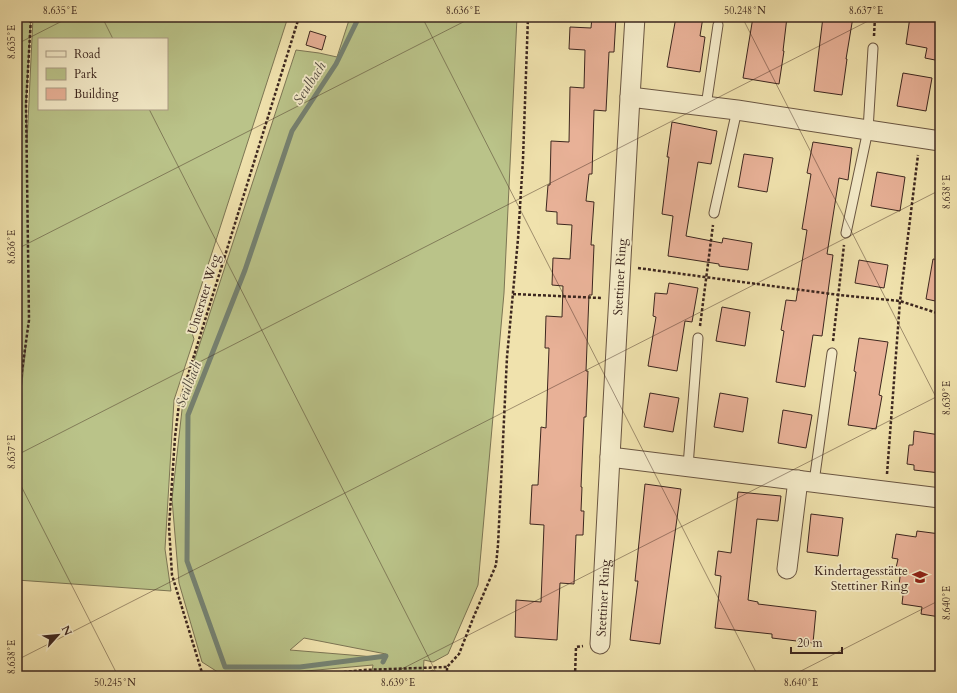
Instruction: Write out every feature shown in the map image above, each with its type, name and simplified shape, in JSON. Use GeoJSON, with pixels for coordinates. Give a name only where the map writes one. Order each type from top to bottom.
{"type":"FeatureCollection","features":[{"type":"Feature","properties":{"kind":"street","name":"Stettiner Ring"},"geometry":{"type":"LineString","coordinates":[[600,644],[618,298],[635,17]]}},
{"type":"Feature","properties":{"kind":"street"},"geometry":{"type":"LineString","coordinates":[[630,97],[737,110],[940,141]]}},
{"type":"Feature","properties":{"kind":"street"},"geometry":{"type":"LineString","coordinates":[[610,456],[940,498]]}},
{"type":"Feature","properties":{"kind":"street"},"geometry":{"type":"LineString","coordinates":[[787,569],[806,481]]}},
{"type":"Feature","properties":{"kind":"lane"},"geometry":{"type":"LineString","coordinates":[[706,106],[718,25]]}},
{"type":"Feature","properties":{"kind":"lane"},"geometry":{"type":"LineString","coordinates":[[846,233],[868,130],[873,48]]}},
{"type":"Feature","properties":{"kind":"lane"},"geometry":{"type":"LineString","coordinates":[[714,213],[737,110]]}},
{"type":"Feature","properties":{"kind":"lane"},"geometry":{"type":"LineString","coordinates":[[688,466],[698,338]]}},
{"type":"Feature","properties":{"kind":"lane"},"geometry":{"type":"LineString","coordinates":[[806,481],[832,353]]}},
{"type":"Feature","properties":{"kind":"path"},"geometry":{"type":"LineString","coordinates":[[17,407],[29,320],[26,104],[31,17]]}},
{"type":"Feature","properties":{"kind":"path","name":"Unterster Weg"},"geometry":{"type":"LineString","coordinates":[[203,676],[172,575],[170,528],[175,437],[179,404],[299,17]]}},
{"type":"Feature","properties":{"kind":"path"},"geometry":{"type":"LineString","coordinates":[[447,676],[447,667],[459,654],[496,565],[507,357],[523,159],[528,17]]}},
{"type":"Feature","properties":{"kind":"path"},"geometry":{"type":"LineString","coordinates":[[873,48],[875,17]]}},
{"type":"Feature","properties":{"kind":"path"},"geometry":{"type":"LineString","coordinates":[[886,490],[900,301],[920,138]]}},
{"type":"Feature","properties":{"kind":"path"},"geometry":{"type":"LineString","coordinates":[[698,338],[714,213]]}},
{"type":"Feature","properties":{"kind":"path"},"geometry":{"type":"LineString","coordinates":[[832,353],[846,233]]}},
{"type":"Feature","properties":{"kind":"path"},"geometry":{"type":"LineString","coordinates":[[620,265],[839,295],[900,301],[940,314]]}},
{"type":"Feature","properties":{"kind":"path"},"geometry":{"type":"LineString","coordinates":[[513,294],[618,298]]}},
{"type":"Feature","properties":{"kind":"path"},"geometry":{"type":"LineString","coordinates":[[575,676],[576,647],[600,644]]}},
{"type":"Feature","properties":{"kind":"path"},"geometry":{"type":"LineString","coordinates":[[304,676],[363,670],[447,667]]}},
{"type":"Feature","properties":{"kind":"green space"},"geometry":{"type":"Polygon","coordinates":[[[17,17],[31,17],[26,104],[27,143],[33,17],[288,17],[189,324],[194,339],[174,400],[165,549],[171,591],[17,580],[17,412],[26,345],[17,402],[17,17]]]}},
{"type":"Feature","properties":{"kind":"green space"},"geometry":{"type":"Polygon","coordinates":[[[350,17],[517,17],[504,293],[478,585],[448,654],[433,662],[424,660],[423,674],[433,670],[441,676],[371,676],[373,665],[250,676],[224,676],[202,662],[179,583],[172,499],[184,392],[296,50],[337,57],[350,17]],[[304,638],[290,650],[387,658],[386,654],[304,638]]]}},
{"type":"Feature","properties":{"kind":"building"},"geometry":{"type":"Polygon","coordinates":[[[592,17],[616,17],[614,52],[609,52],[606,111],[594,110],[592,174],[589,174],[586,201],[594,202],[591,245],[594,245],[592,295],[589,295],[586,371],[588,371],[586,417],[584,417],[581,487],[581,511],[584,511],[583,535],[576,535],[574,584],[560,583],[557,640],[515,637],[516,600],[541,602],[544,525],[530,524],[532,485],[538,485],[541,427],[546,428],[549,348],[545,348],[546,316],[562,317],[563,286],[552,285],[553,258],[570,259],[572,225],[557,224],[557,212],[546,211],[548,185],[550,185],[551,141],[569,142],[570,87],[584,88],[585,50],[569,49],[570,27],[591,28],[592,17]]]}},
{"type":"Feature","properties":{"kind":"building"},"geometry":{"type":"Polygon","coordinates":[[[676,17],[703,17],[700,36],[705,37],[700,72],[667,67],[676,17]]]}},
{"type":"Feature","properties":{"kind":"building"},"geometry":{"type":"Polygon","coordinates":[[[753,17],[787,17],[779,84],[743,78],[753,17]]]}},
{"type":"Feature","properties":{"kind":"building"},"geometry":{"type":"Polygon","coordinates":[[[823,17],[853,17],[842,95],[814,91],[823,17]]]}},
{"type":"Feature","properties":{"kind":"building"},"geometry":{"type":"Polygon","coordinates":[[[910,17],[940,17],[940,61],[925,58],[927,48],[906,44],[910,17]]]}},
{"type":"Feature","properties":{"kind":"building"},"geometry":{"type":"Polygon","coordinates":[[[310,31],[326,36],[322,50],[306,45],[310,31]]]}},
{"type":"Feature","properties":{"kind":"building"},"geometry":{"type":"Polygon","coordinates":[[[903,73],[932,78],[926,111],[897,106],[903,73]]]}},
{"type":"Feature","properties":{"kind":"building"},"geometry":{"type":"Polygon","coordinates":[[[672,122],[717,131],[711,164],[698,162],[686,236],[722,243],[723,238],[752,243],[748,270],[668,256],[673,216],[662,214],[672,122]]]}},
{"type":"Feature","properties":{"kind":"building"},"geometry":{"type":"Polygon","coordinates":[[[813,142],[852,148],[848,180],[839,178],[827,254],[833,255],[822,336],[813,335],[805,387],[776,382],[784,331],[781,330],[786,300],[796,301],[807,230],[802,229],[811,174],[807,173],[813,142]]]}},
{"type":"Feature","properties":{"kind":"building"},"geometry":{"type":"Polygon","coordinates":[[[744,154],[773,158],[767,192],[738,187],[744,154]]]}},
{"type":"Feature","properties":{"kind":"building"},"geometry":{"type":"Polygon","coordinates":[[[877,172],[905,177],[900,211],[871,206],[877,172]]]}},
{"type":"Feature","properties":{"kind":"building"},"geometry":{"type":"Polygon","coordinates":[[[933,259],[940,260],[940,302],[926,299],[933,259]]]}},
{"type":"Feature","properties":{"kind":"building"},"geometry":{"type":"Polygon","coordinates":[[[859,260],[888,265],[884,288],[855,283],[859,260]]]}},
{"type":"Feature","properties":{"kind":"building"},"geometry":{"type":"Polygon","coordinates":[[[669,283],[698,288],[692,322],[685,321],[677,371],[648,366],[656,317],[653,316],[655,293],[667,294],[669,283]]]}},
{"type":"Feature","properties":{"kind":"building"},"geometry":{"type":"Polygon","coordinates":[[[722,307],[750,312],[745,346],[716,341],[722,307]]]}},
{"type":"Feature","properties":{"kind":"building"},"geometry":{"type":"Polygon","coordinates":[[[859,338],[888,342],[879,395],[882,396],[876,429],[848,425],[856,372],[854,371],[859,338]]]}},
{"type":"Feature","properties":{"kind":"building"},"geometry":{"type":"Polygon","coordinates":[[[650,393],[679,398],[673,432],[644,427],[650,393]]]}},
{"type":"Feature","properties":{"kind":"building"},"geometry":{"type":"Polygon","coordinates":[[[720,393],[748,398],[743,432],[714,427],[720,393]]]}},
{"type":"Feature","properties":{"kind":"building"},"geometry":{"type":"Polygon","coordinates":[[[783,410],[812,415],[806,448],[778,443],[783,410]]]}},
{"type":"Feature","properties":{"kind":"building"},"geometry":{"type":"Polygon","coordinates":[[[914,431],[940,435],[940,473],[914,470],[914,465],[907,464],[909,445],[913,445],[914,431]]]}},
{"type":"Feature","properties":{"kind":"building"},"geometry":{"type":"Polygon","coordinates":[[[645,484],[681,489],[660,644],[630,640],[638,581],[635,581],[645,484]]]}},
{"type":"Feature","properties":{"kind":"building"},"geometry":{"type":"Polygon","coordinates":[[[738,492],[781,496],[778,521],[757,519],[748,600],[758,602],[758,604],[816,611],[813,643],[772,638],[772,634],[715,628],[721,576],[715,575],[718,551],[731,553],[738,492]]]}},
{"type":"Feature","properties":{"kind":"building"},"geometry":{"type":"Polygon","coordinates":[[[811,514],[843,518],[838,556],[807,552],[811,514]]]}},
{"type":"Feature","properties":{"kind":"building","name":"Kindertagesstätte Stettiner Ring"},"geometry":{"type":"Polygon","coordinates":[[[917,531],[940,534],[940,617],[921,614],[922,607],[902,604],[904,586],[899,585],[901,569],[896,568],[898,559],[892,558],[896,534],[916,537],[917,531]]]}},
{"type":"Feature","properties":{"kind":"waterway","name":"Seulbach"},"geometry":{"type":"LineString","coordinates":[[359,17],[336,64],[292,131],[245,270],[188,415],[187,561],[225,667],[300,667],[386,656],[383,662]]}},
{"type":"Feature","properties":{"kind":"place","name":"Kindertagesstätte Stettiner Ring"},"geometry":{"type":"Point","coordinates":[920,577]}}]}
